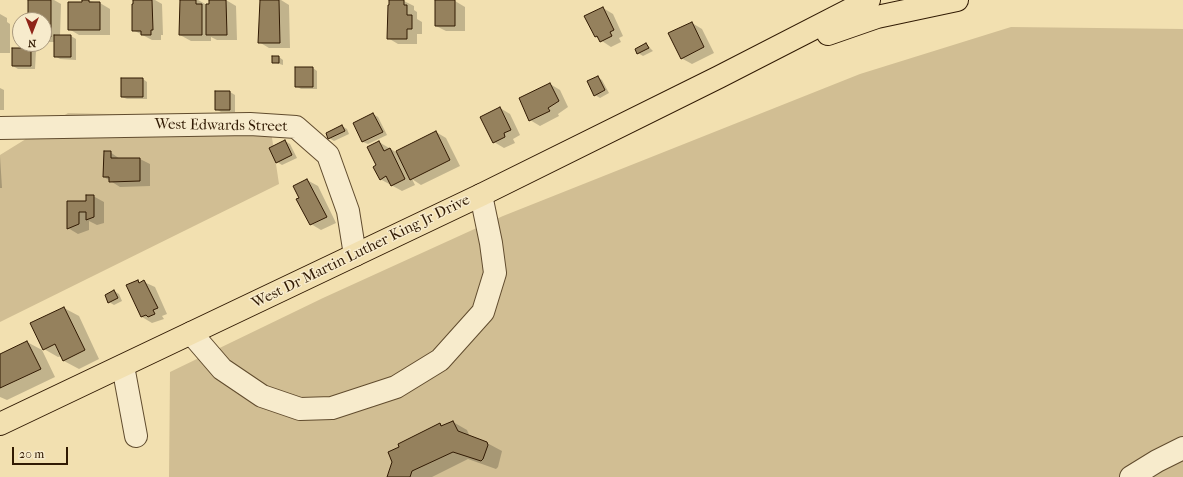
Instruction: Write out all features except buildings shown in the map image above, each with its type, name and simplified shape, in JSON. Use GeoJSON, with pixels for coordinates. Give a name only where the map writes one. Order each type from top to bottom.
{"type":"FeatureCollection","features":[{"type":"Feature","properties":{"kind":"main road"},"geometry":{"type":"LineString","coordinates":[[832,19],[846,10],[856,0]]}},
{"type":"Feature","properties":{"kind":"main road","name":"West Dr Martin Luther King Jr Drive"},"geometry":{"type":"LineString","coordinates":[[0,424],[481,195],[719,77],[869,0]]}},
{"type":"Feature","properties":{"kind":"main road","name":"West Dr Martin Luther King Jr Drive"},"geometry":{"type":"LineString","coordinates":[[719,77],[792,46],[856,24],[912,9],[957,0]]}},
{"type":"Feature","properties":{"kind":"street","name":"West Edwards Street"},"geometry":{"type":"LineString","coordinates":[[0,128],[250,124],[296,127],[328,155],[348,211],[355,255]]}},
{"type":"Feature","properties":{"kind":"street"},"geometry":{"type":"LineString","coordinates":[[191,333],[222,369],[262,396],[300,409],[332,408],[396,387],[440,360],[483,312],[495,273],[491,243],[481,195]]}},
{"type":"Feature","properties":{"kind":"street"},"geometry":{"type":"LineString","coordinates":[[123,366],[136,436]]}},
{"type":"Feature","properties":{"kind":"street"},"geometry":{"type":"LineString","coordinates":[[1131,477],[1157,461],[1183,448]]}},
{"type":"Feature","properties":{"kind":"shaded area"},"geometry":{"type":"Polygon","coordinates":[[[1011,27],[1183,29],[1183,477],[169,477],[170,372],[323,298],[503,216],[860,74],[1011,27]]]}},
{"type":"Feature","properties":{"kind":"shaded area"},"geometry":{"type":"Polygon","coordinates":[[[68,113],[269,118],[279,184],[0,322],[0,155],[68,113]]]}}]}
